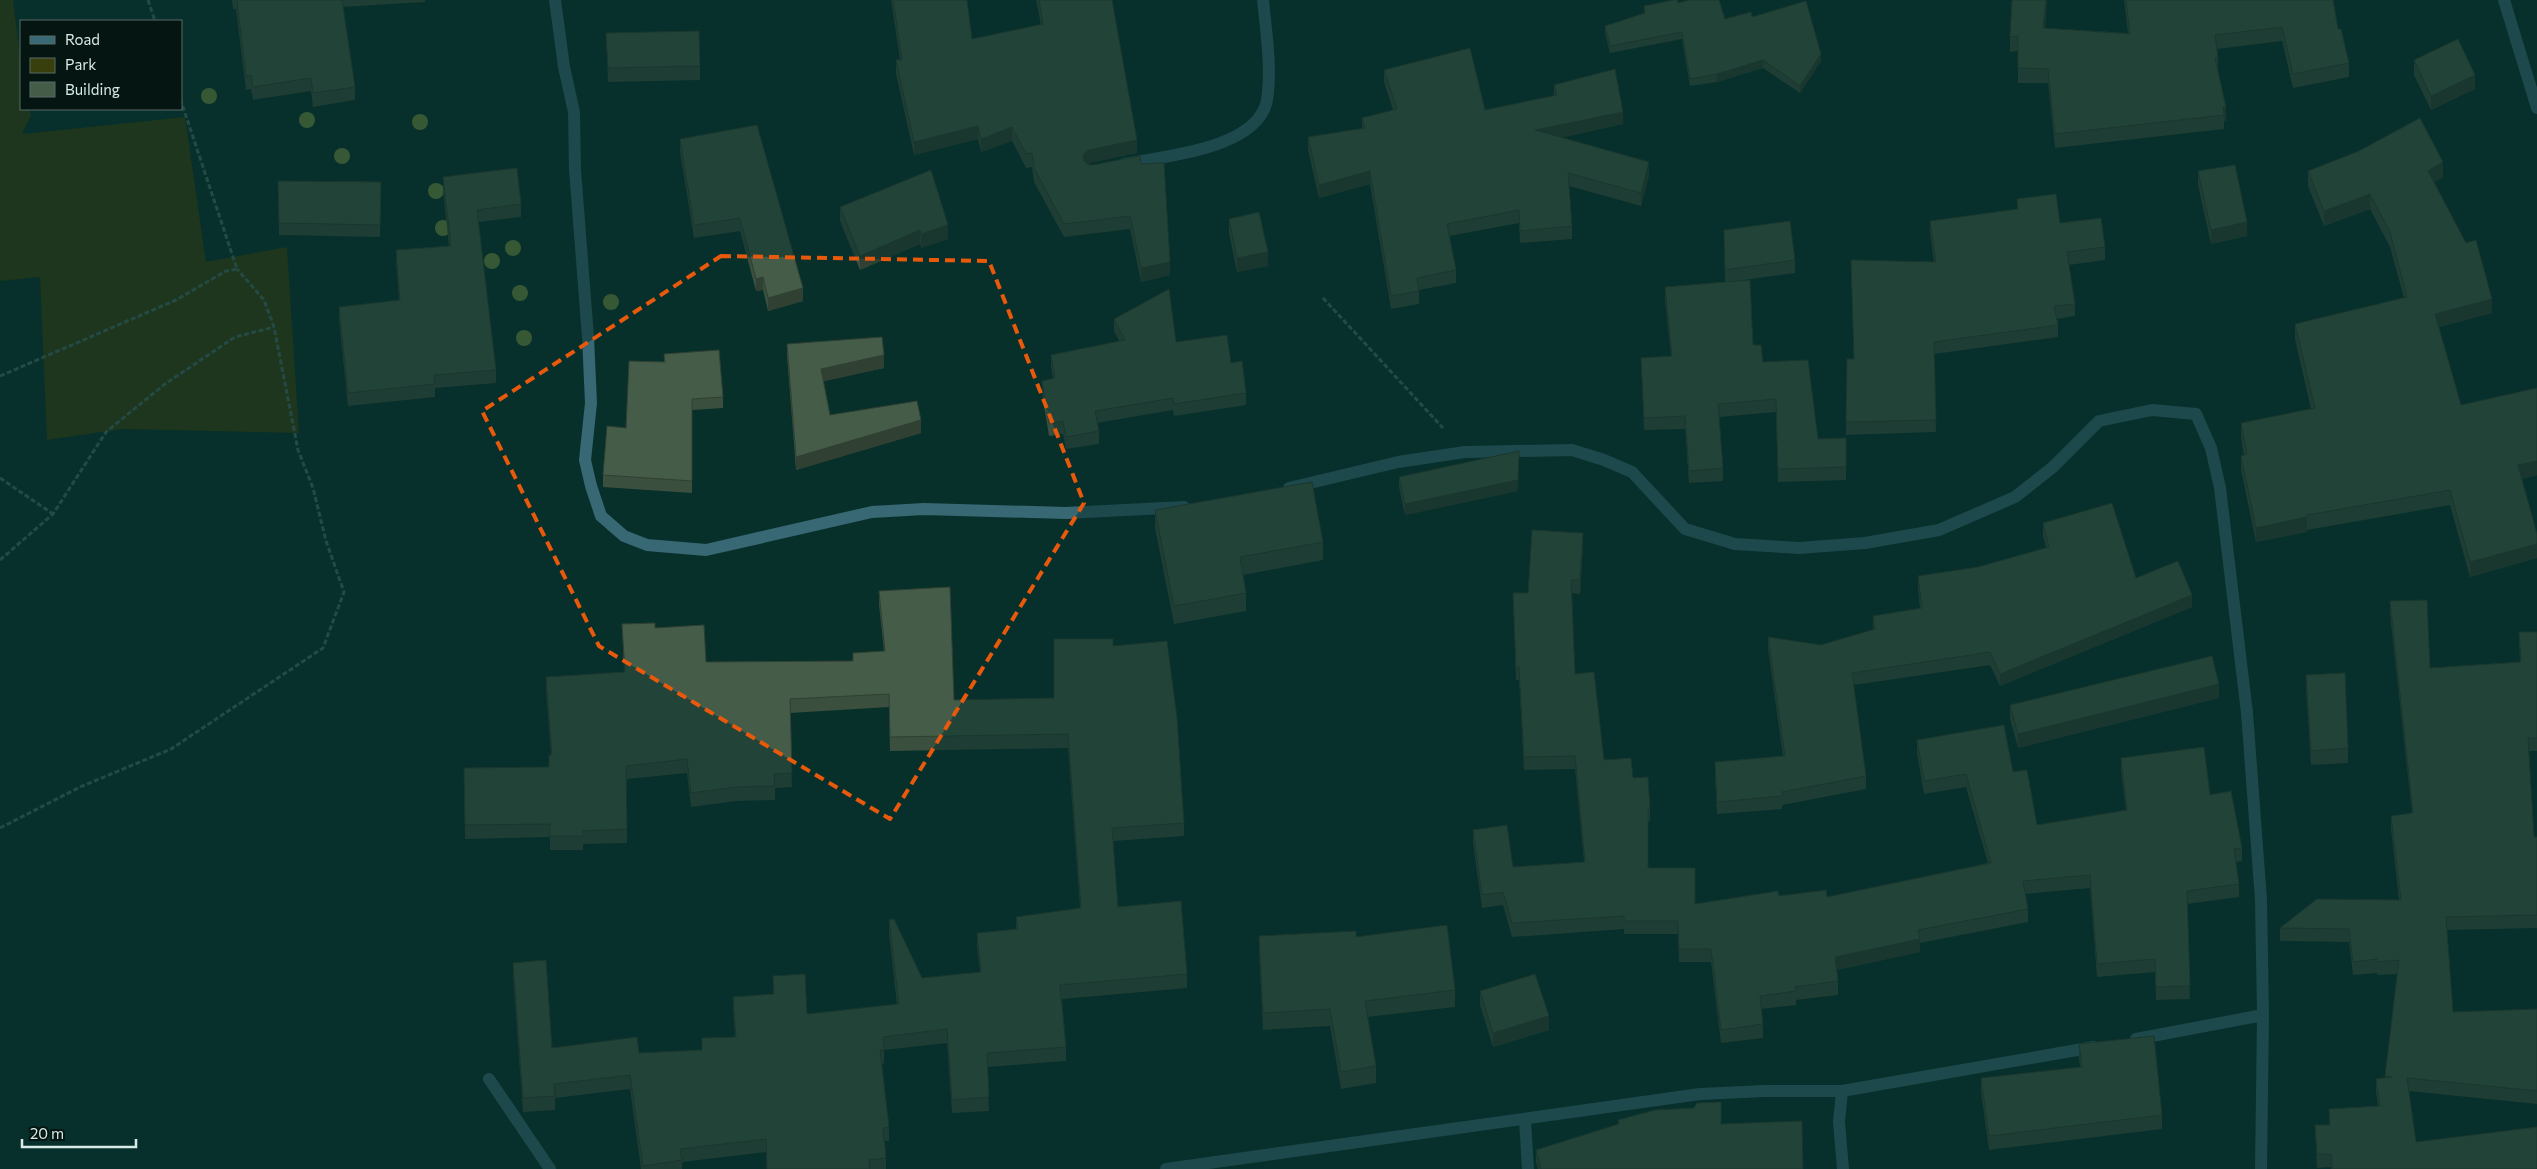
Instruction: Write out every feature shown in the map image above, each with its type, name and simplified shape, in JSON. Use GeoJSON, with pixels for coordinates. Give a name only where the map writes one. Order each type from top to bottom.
{"type":"FeatureCollection","features":[{"type":"Feature","properties":{"kind":"street"},"geometry":{"type":"LineString","coordinates":[[555,0],[564,67],[574,112],[575,170],[588,337],[590,393],[585,460],[601,516],[624,536],[647,545],[706,550],[872,512],[924,508],[1066,513],[1192,506]]}},
{"type":"Feature","properties":{"kind":"street"},"geometry":{"type":"LineString","coordinates":[[1110,167],[1198,149],[1236,137],[1255,122],[1266,101],[1268,56],[1263,0]]}},
{"type":"Feature","properties":{"kind":"street"},"geometry":{"type":"LineString","coordinates":[[2504,0],[2537,108]]}},
{"type":"Feature","properties":{"kind":"street"},"geometry":{"type":"LineString","coordinates":[[1275,491],[1398,462],[1465,452],[1572,450],[1604,460],[1632,472],[1685,529],[1736,544],[1799,548],[1865,543],[1940,530],[2015,498],[2053,467],[2099,422],[2152,410],[2196,414],[2211,448],[2220,488],[2247,713],[2261,900],[2263,1014],[2261,1169]]}},
{"type":"Feature","properties":{"kind":"street"},"geometry":{"type":"LineString","coordinates":[[2122,1041],[2263,1014]]}},
{"type":"Feature","properties":{"kind":"street"},"geometry":{"type":"LineString","coordinates":[[1166,1169],[1700,1094],[1765,1091],[1842,1091],[2103,1045]]}},
{"type":"Feature","properties":{"kind":"street"},"geometry":{"type":"LineString","coordinates":[[489,1079],[550,1169]]}},
{"type":"Feature","properties":{"kind":"street"},"geometry":{"type":"LineString","coordinates":[[1842,1091],[1839,1122],[1843,1169]]}},
{"type":"Feature","properties":{"kind":"street"},"geometry":{"type":"LineString","coordinates":[[1525,1120],[1528,1169]]}},
{"type":"Feature","properties":{"kind":"path"},"geometry":{"type":"LineString","coordinates":[[148,0],[155,20]]}},
{"type":"Feature","properties":{"kind":"path"},"geometry":{"type":"LineString","coordinates":[[0,828],[80,787],[171,749],[323,648],[344,592],[326,541],[313,488],[298,450],[274,327],[264,300],[237,269],[182,104]]}},
{"type":"Feature","properties":{"kind":"path"},"geometry":{"type":"LineString","coordinates":[[0,376],[176,300],[226,271],[237,269]]}},
{"type":"Feature","properties":{"kind":"path"},"geometry":{"type":"LineString","coordinates":[[1323,298],[1465,452]]}},
{"type":"Feature","properties":{"kind":"path"},"geometry":{"type":"LineString","coordinates":[[0,560],[53,514],[106,432],[165,384],[235,337],[274,327]]}},
{"type":"Feature","properties":{"kind":"path"},"geometry":{"type":"LineString","coordinates":[[0,478],[53,514]]}},
{"type":"Feature","properties":{"kind":"highlighted area"},"geometry":{"type":"Polygon","coordinates":[[[721,256],[989,261],[1084,503],[890,819],[599,646],[482,411],[721,256]]]}},
{"type":"Feature","properties":{"kind":"green space"},"geometry":{"type":"Polygon","coordinates":[[[0,0],[13,0],[20,56],[20,110],[29,110],[31,115],[22,134],[185,117],[206,262],[287,247],[299,433],[123,429],[47,440],[40,277],[0,281],[0,0]]]}},
{"type":"Feature","properties":{"kind":"building"},"geometry":{"type":"Polygon","coordinates":[[[237,0],[342,0],[355,87],[313,93],[311,78],[253,87],[251,75],[246,76],[237,0]]]}},
{"type":"Feature","properties":{"kind":"building"},"geometry":{"type":"Polygon","coordinates":[[[893,0],[967,0],[972,39],[1043,24],[1039,0],[1112,0],[1137,140],[1089,150],[1084,154],[1083,160],[1088,165],[1093,165],[1140,156],[1141,164],[1164,163],[1170,262],[1141,268],[1130,216],[1064,224],[1034,168],[1032,153],[1026,154],[1012,127],[981,139],[978,126],[914,142],[896,60],[902,60],[893,0]]]}},
{"type":"Feature","properties":{"kind":"building"},"geometry":{"type":"Polygon","coordinates":[[[1677,0],[1678,3],[1689,0],[1719,0],[1725,19],[1751,12],[1752,17],[1806,1],[1821,54],[1800,86],[1763,60],[1717,74],[1690,79],[1682,32],[1610,46],[1605,26],[1645,13],[1644,6],[1677,0]]]}},
{"type":"Feature","properties":{"kind":"building"},"geometry":{"type":"Polygon","coordinates":[[[2012,0],[2046,0],[2043,28],[2130,34],[2126,0],[2333,0],[2338,29],[2341,29],[2349,63],[2293,74],[2282,27],[2215,35],[2218,58],[2215,58],[2226,107],[2223,107],[2224,115],[2055,134],[2048,69],[2018,68],[2018,36],[2010,37],[2012,0]]]}},
{"type":"Feature","properties":{"kind":"building"},"geometry":{"type":"Polygon","coordinates":[[[699,31],[700,66],[608,68],[606,33],[699,31]]]}},
{"type":"Feature","properties":{"kind":"building"},"geometry":{"type":"Polygon","coordinates":[[[2458,39],[2475,75],[2431,96],[2414,60],[2458,39]]]}},
{"type":"Feature","properties":{"kind":"building"},"geometry":{"type":"Polygon","coordinates":[[[1470,48],[1485,110],[1557,95],[1554,85],[1615,69],[1623,112],[1535,130],[1649,162],[1641,193],[1568,173],[1572,226],[1520,231],[1519,210],[1447,224],[1456,270],[1417,278],[1419,291],[1391,296],[1370,171],[1319,185],[1308,137],[1365,128],[1362,118],[1397,109],[1384,70],[1470,48]]]}},
{"type":"Feature","properties":{"kind":"building"},"geometry":{"type":"Polygon","coordinates":[[[2420,118],[2443,162],[2428,171],[2466,243],[2476,240],[2492,299],[2435,314],[2461,405],[2537,388],[2537,461],[2518,465],[2537,534],[2537,544],[2470,562],[2450,490],[2307,515],[2307,517],[2256,528],[2241,456],[2247,454],[2241,423],[2315,408],[2295,324],[2407,297],[2390,232],[2370,194],[2324,211],[2308,171],[2359,151],[2420,118]]]}},
{"type":"Feature","properties":{"kind":"building"},"geometry":{"type":"Polygon","coordinates":[[[757,125],[803,288],[768,298],[763,277],[756,279],[740,218],[694,225],[680,139],[757,125]]]}},
{"type":"Feature","properties":{"kind":"building"},"geometry":{"type":"Polygon","coordinates":[[[2235,165],[2247,222],[2211,230],[2198,171],[2235,165]]]}},
{"type":"Feature","properties":{"kind":"building"},"geometry":{"type":"Polygon","coordinates":[[[517,168],[521,204],[477,210],[496,370],[434,375],[435,384],[348,393],[339,307],[400,300],[396,250],[451,246],[443,177],[517,168]]]}},
{"type":"Feature","properties":{"kind":"building"},"geometry":{"type":"Polygon","coordinates":[[[931,170],[948,225],[921,234],[920,230],[860,256],[840,207],[931,170]]]}},
{"type":"Feature","properties":{"kind":"building"},"geometry":{"type":"Polygon","coordinates":[[[278,181],[381,182],[380,225],[279,223],[278,181]]]}},
{"type":"Feature","properties":{"kind":"building"},"geometry":{"type":"Polygon","coordinates":[[[2056,194],[2060,223],[2101,218],[2105,247],[2067,252],[2075,304],[2054,306],[2058,325],[1934,342],[1936,420],[1846,422],[1847,359],[1854,359],[1851,260],[1936,262],[1930,221],[2018,209],[2017,199],[2056,194]]]}},
{"type":"Feature","properties":{"kind":"building"},"geometry":{"type":"Polygon","coordinates":[[[1259,212],[1268,252],[1237,258],[1229,219],[1259,212]]]}},
{"type":"Feature","properties":{"kind":"building"},"geometry":{"type":"Polygon","coordinates":[[[1790,221],[1795,260],[1725,270],[1724,230],[1790,221]]]}},
{"type":"Feature","properties":{"kind":"building"},"geometry":{"type":"Polygon","coordinates":[[[1750,280],[1753,345],[1761,345],[1763,362],[1808,360],[1818,439],[1846,438],[1846,467],[1778,469],[1776,399],[1718,404],[1723,468],[1689,471],[1685,416],[1644,418],[1641,358],[1672,356],[1665,287],[1750,280]]]}},
{"type":"Feature","properties":{"kind":"building"},"geometry":{"type":"Polygon","coordinates":[[[1169,289],[1176,342],[1227,335],[1231,363],[1242,361],[1246,393],[1174,404],[1173,398],[1095,411],[1099,431],[1066,437],[1063,421],[1049,424],[1042,381],[1055,378],[1051,355],[1125,340],[1114,319],[1169,289]]]}},
{"type":"Feature","properties":{"kind":"building"},"geometry":{"type":"Polygon","coordinates":[[[882,337],[884,355],[821,369],[830,415],[917,401],[921,420],[796,457],[787,344],[882,337]]]}},
{"type":"Feature","properties":{"kind":"building"},"geometry":{"type":"Polygon","coordinates":[[[719,350],[723,397],[692,399],[692,481],[603,475],[607,426],[626,428],[629,361],[665,362],[664,354],[719,350]]]}},
{"type":"Feature","properties":{"kind":"building"},"geometry":{"type":"Polygon","coordinates":[[[1519,451],[1518,480],[1405,504],[1399,477],[1519,451]]]}},
{"type":"Feature","properties":{"kind":"building"},"geometry":{"type":"Polygon","coordinates":[[[1312,482],[1323,542],[1240,557],[1246,593],[1174,606],[1155,510],[1312,482]]]}},
{"type":"Feature","properties":{"kind":"building"},"geometry":{"type":"Polygon","coordinates":[[[2112,503],[2136,578],[2178,561],[2192,595],[2000,674],[1990,652],[1852,673],[1866,776],[1782,792],[1782,796],[1717,802],[1715,762],[1785,756],[1768,637],[1821,645],[1875,629],[1873,616],[1922,608],[1918,576],[1978,567],[2049,547],[2043,523],[2112,503]]]}},
{"type":"Feature","properties":{"kind":"building"},"geometry":{"type":"Polygon","coordinates":[[[1532,530],[1583,533],[1580,580],[1571,580],[1575,674],[1594,672],[1604,760],[1631,758],[1633,778],[1648,777],[1650,808],[1648,808],[1648,868],[1695,868],[1695,904],[1778,891],[1779,896],[1826,890],[1827,897],[1991,863],[1966,774],[1924,781],[1917,740],[2004,725],[2013,772],[2027,770],[2037,825],[2127,810],[2121,758],[2204,747],[2210,795],[2231,791],[2242,848],[2234,849],[2239,884],[2187,891],[2190,986],[2156,987],[2155,959],[2097,964],[2090,875],[2023,881],[2028,909],[1918,930],[1920,939],[1835,957],[1838,981],[1795,987],[1796,991],[1760,996],[1763,1024],[1721,1030],[1711,949],[1679,949],[1678,921],[1624,921],[1624,916],[1512,923],[1503,892],[1482,895],[1473,830],[1507,825],[1513,867],[1585,862],[1575,756],[1524,757],[1519,667],[1516,667],[1513,593],[1528,593],[1532,530]]]}},
{"type":"Feature","properties":{"kind":"building"},"geometry":{"type":"Polygon","coordinates":[[[950,587],[954,700],[1054,698],[1054,639],[1113,639],[1113,646],[1167,641],[1177,718],[1184,823],[1112,828],[1118,907],[1181,901],[1187,974],[1060,985],[1066,1047],[987,1053],[989,1097],[952,1100],[947,1029],[883,1037],[884,1050],[880,1050],[889,1127],[883,1128],[886,1158],[869,1160],[870,1169],[767,1169],[766,1139],[680,1149],[682,1160],[643,1166],[630,1075],[554,1084],[555,1096],[523,1098],[513,963],[546,960],[552,1048],[637,1037],[639,1053],[702,1050],[702,1038],[736,1037],[733,997],[774,994],[773,976],[805,974],[807,1014],[899,1004],[889,920],[894,919],[922,978],[981,972],[977,933],[1018,929],[1016,917],[1081,908],[1068,734],[890,737],[889,694],[790,699],[792,773],[774,774],[775,786],[736,787],[691,793],[687,759],[626,766],[627,829],[583,831],[583,836],[550,836],[550,824],[465,825],[464,768],[549,767],[549,755],[552,755],[546,677],[625,672],[622,624],[655,623],[655,628],[704,625],[706,662],[853,661],[853,653],[885,651],[879,591],[950,587]]]}},
{"type":"Feature","properties":{"kind":"building"},"geometry":{"type":"Polygon","coordinates":[[[2427,600],[2430,668],[2521,662],[2519,632],[2537,632],[2537,738],[2528,738],[2534,837],[2537,837],[2537,915],[2446,917],[2453,1012],[2537,1009],[2537,1091],[2407,1078],[2416,1142],[2537,1127],[2537,1169],[2332,1169],[2331,1154],[2317,1154],[2315,1125],[2330,1125],[2329,1109],[2380,1106],[2376,1079],[2392,1077],[2385,1076],[2399,960],[2377,962],[2377,959],[2353,962],[2349,929],[2280,928],[2317,899],[2401,900],[2391,816],[2413,813],[2390,601],[2427,600]]]}},
{"type":"Feature","properties":{"kind":"building"},"geometry":{"type":"Polygon","coordinates":[[[2212,656],[2219,684],[2018,734],[2010,705],[2212,656]]]}},
{"type":"Feature","properties":{"kind":"building"},"geometry":{"type":"Polygon","coordinates":[[[2345,673],[2348,748],[2311,751],[2306,675],[2345,673]]]}},
{"type":"Feature","properties":{"kind":"building"},"geometry":{"type":"Polygon","coordinates":[[[1447,925],[1455,990],[1365,1001],[1376,1066],[1341,1072],[1330,1009],[1263,1013],[1259,936],[1356,931],[1356,937],[1447,925]]]}},
{"type":"Feature","properties":{"kind":"building"},"geometry":{"type":"Polygon","coordinates":[[[1535,974],[1549,1016],[1493,1033],[1480,991],[1535,974]]]}},
{"type":"Feature","properties":{"kind":"building"},"geometry":{"type":"Polygon","coordinates":[[[2154,1036],[2162,1115],[1989,1136],[1981,1078],[2082,1067],[2079,1044],[2154,1036]]]}},
{"type":"Feature","properties":{"kind":"building"},"geometry":{"type":"Polygon","coordinates":[[[1721,1102],[1721,1124],[1802,1121],[1803,1169],[1541,1169],[1536,1150],[1619,1124],[1618,1120],[1655,1110],[1694,1108],[1697,1103],[1721,1102]]]}}]}
